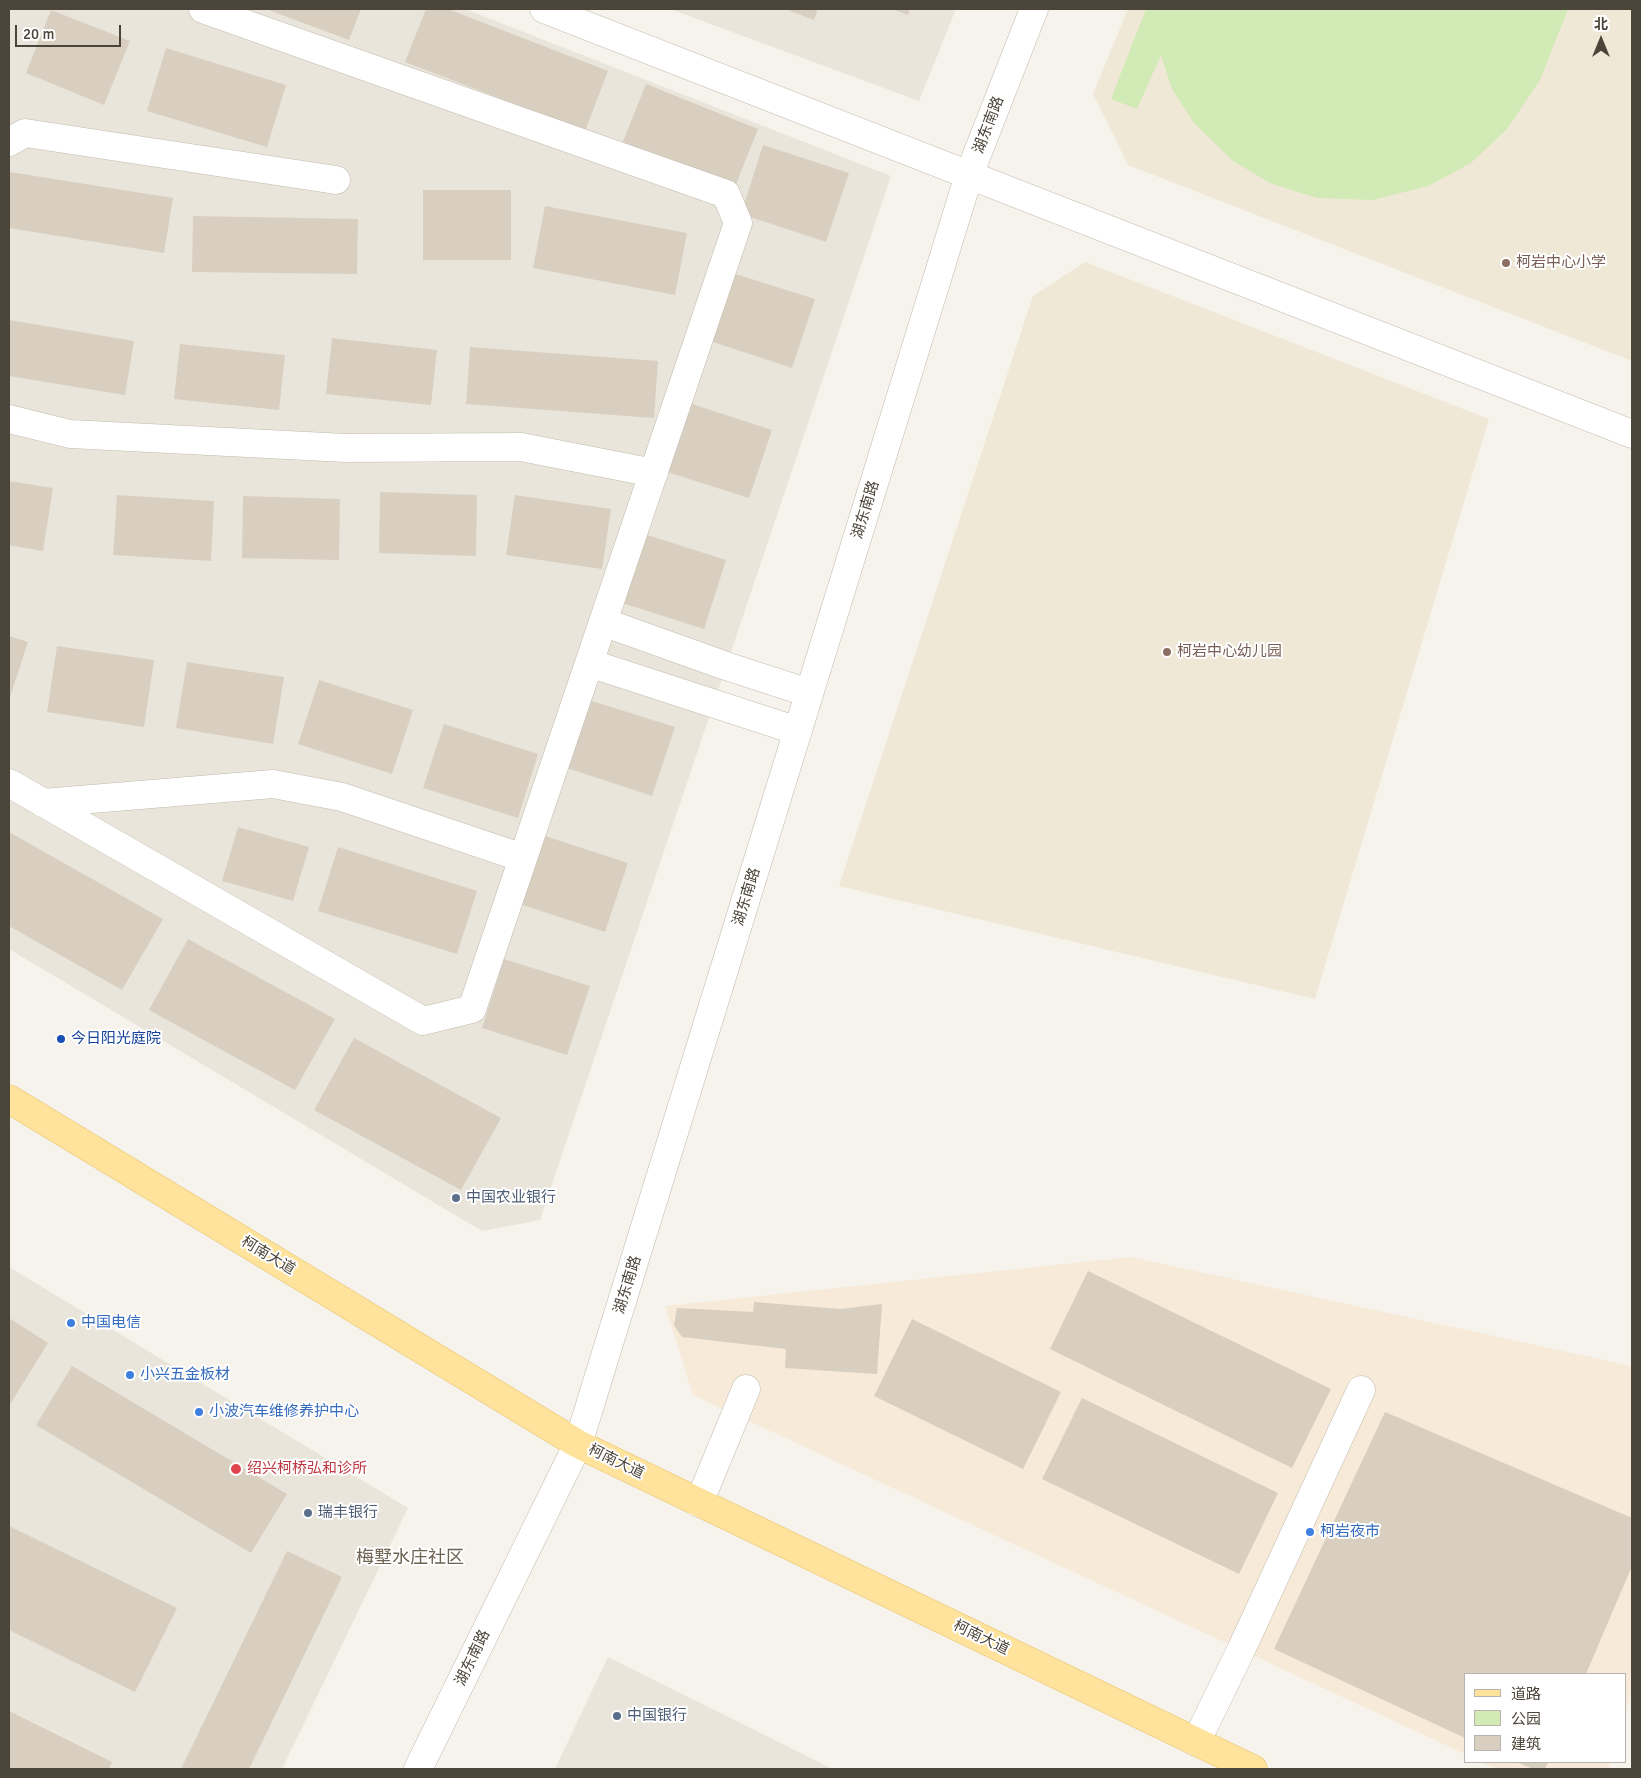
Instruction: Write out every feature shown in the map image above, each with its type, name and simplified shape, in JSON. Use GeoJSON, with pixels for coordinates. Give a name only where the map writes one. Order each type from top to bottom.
{"type":"FeatureCollection","features":[{"type":"Feature","properties":{"kind":"main road","name":"柯南大道"},"geometry":{"type":"LineString","coordinates":[[9,1099],[578,1444],[1254,1769]]}},
{"type":"Feature","properties":{"kind":"street"},"geometry":{"type":"LineString","coordinates":[[9,783],[423,1021],[472,1009],[738,223],[726,194],[203,9]]}},
{"type":"Feature","properties":{"kind":"street"},"geometry":{"type":"LineString","coordinates":[[544,9],[1632,434]]}},
{"type":"Feature","properties":{"kind":"street","name":"湖东南路"},"geometry":{"type":"LineString","coordinates":[[418,1769],[578,1444],[969,175],[1034,9]]}},
{"type":"Feature","properties":{"kind":"street"},"geometry":{"type":"LineString","coordinates":[[9,142],[25,133],[336,180]]}},
{"type":"Feature","properties":{"kind":"street"},"geometry":{"type":"LineString","coordinates":[[9,419],[70,434],[346,448],[521,446],[654,473]]}},
{"type":"Feature","properties":{"kind":"street"},"geometry":{"type":"LineString","coordinates":[[603,622],[726,666],[810,693]]}},
{"type":"Feature","properties":{"kind":"street"},"geometry":{"type":"LineString","coordinates":[[589,663],[798,731]]}},
{"type":"Feature","properties":{"kind":"street"},"geometry":{"type":"LineString","coordinates":[[44,803],[273,784],[342,797],[523,858]]}},
{"type":"Feature","properties":{"kind":"street"},"geometry":{"type":"LineString","coordinates":[[699,1503],[746,1389]]}},
{"type":"Feature","properties":{"kind":"street"},"geometry":{"type":"LineString","coordinates":[[1196,1742],[1241,1650],[1361,1390]]}},
{"type":"Feature","properties":{"kind":"shaded area"},"geometry":{"type":"Polygon","coordinates":[[[9,9],[465,9],[891,176],[540,1220],[482,1231],[9,949],[9,9]]]}},
{"type":"Feature","properties":{"kind":"shaded area"},"geometry":{"type":"Polygon","coordinates":[[[670,9],[956,9],[919,101],[670,9]]]}},
{"type":"Feature","properties":{"kind":"shaded area","name":"柯岩中心小学"},"geometry":{"type":"Polygon","coordinates":[[[1128,9],[1632,9],[1632,361],[1128,165],[1093,94],[1128,9]]]}},
{"type":"Feature","properties":{"kind":"shaded area","name":"柯岩中心幼儿园"},"geometry":{"type":"Polygon","coordinates":[[[1085,262],[1489,419],[1315,999],[839,886],[1033,296],[1085,262]]]}},
{"type":"Feature","properties":{"kind":"shaded area","name":"柯岩夜市"},"geometry":{"type":"Polygon","coordinates":[[[1131,1257],[1632,1366],[1632,1690],[1626,1712],[1626,1673],[1464,1673],[1464,1754],[693,1395],[665,1306],[1131,1257]]]}},
{"type":"Feature","properties":{"kind":"shaded area"},"geometry":{"type":"Polygon","coordinates":[[[9,1267],[408,1508],[282,1769],[9,1769],[9,1267]]]}},
{"type":"Feature","properties":{"kind":"shaded area"},"geometry":{"type":"Polygon","coordinates":[[[608,1657],[833,1769],[555,1769],[608,1657]]]}},
{"type":"Feature","properties":{"kind":"shaded area"},"geometry":{"type":"Polygon","coordinates":[[[1483,1763],[1611,1763],[1609,1769],[1497,1769],[1483,1763]]]}},
{"type":"Feature","properties":{"kind":"green space"},"geometry":{"type":"Polygon","coordinates":[[[1146,9],[1568,9],[1540,80],[1507,129],[1471,163],[1428,186],[1373,200],[1317,198],[1270,183],[1233,161],[1194,123],[1172,89],[1161,55],[1137,109],[1111,99],[1146,9]]]}},
{"type":"Feature","properties":{"kind":"building"},"geometry":{"type":"Polygon","coordinates":[[[266,9],[361,9],[349,40],[266,9]]]}},
{"type":"Feature","properties":{"kind":"building"},"geometry":{"type":"Polygon","coordinates":[[[426,9],[448,9],[608,71],[585,131],[405,62],[426,9]]]}},
{"type":"Feature","properties":{"kind":"building"},"geometry":{"type":"Polygon","coordinates":[[[785,9],[818,9],[814,20],[785,9]]]}},
{"type":"Feature","properties":{"kind":"building"},"geometry":{"type":"Polygon","coordinates":[[[893,9],[910,9],[908,15],[893,9]]]}},
{"type":"Feature","properties":{"kind":"building"},"geometry":{"type":"Polygon","coordinates":[[[51,10],[130,41],[104,105],[26,73],[51,10]]]}},
{"type":"Feature","properties":{"kind":"building"},"geometry":{"type":"Polygon","coordinates":[[[166,48],[286,85],[267,147],[147,111],[166,48]]]}},
{"type":"Feature","properties":{"kind":"building"},"geometry":{"type":"Polygon","coordinates":[[[646,84],[758,129],[734,189],[622,144],[646,84]]]}},
{"type":"Feature","properties":{"kind":"building"},"geometry":{"type":"Polygon","coordinates":[[[763,145],[849,173],[826,242],[741,214],[763,145]]]}},
{"type":"Feature","properties":{"kind":"building"},"geometry":{"type":"Polygon","coordinates":[[[10,172],[173,198],[164,253],[9,228],[10,172]]]}},
{"type":"Feature","properties":{"kind":"building"},"geometry":{"type":"Polygon","coordinates":[[[423,190],[511,190],[511,260],[423,260],[423,190]]]}},
{"type":"Feature","properties":{"kind":"building"},"geometry":{"type":"Polygon","coordinates":[[[545,206],[687,233],[675,295],[533,268],[545,206]]]}},
{"type":"Feature","properties":{"kind":"building"},"geometry":{"type":"Polygon","coordinates":[[[193,216],[358,219],[357,274],[192,272],[193,216]]]}},
{"type":"Feature","properties":{"kind":"building"},"geometry":{"type":"Polygon","coordinates":[[[729,272],[815,299],[792,368],[707,340],[729,272]]]}},
{"type":"Feature","properties":{"kind":"building"},"geometry":{"type":"Polygon","coordinates":[[[9,320],[134,341],[125,395],[9,376],[9,320]]]}},
{"type":"Feature","properties":{"kind":"building"},"geometry":{"type":"Polygon","coordinates":[[[332,338],[437,350],[431,405],[326,394],[332,338]]]}},
{"type":"Feature","properties":{"kind":"building"},"geometry":{"type":"Polygon","coordinates":[[[180,344],[285,355],[279,410],[174,399],[180,344]]]}},
{"type":"Feature","properties":{"kind":"building"},"geometry":{"type":"Polygon","coordinates":[[[470,347],[658,361],[654,418],[466,404],[470,347]]]}},
{"type":"Feature","properties":{"kind":"building"},"geometry":{"type":"Polygon","coordinates":[[[686,402],[772,430],[749,498],[664,471],[686,402]]]}},
{"type":"Feature","properties":{"kind":"building"},"geometry":{"type":"Polygon","coordinates":[[[9,481],[53,488],[43,551],[9,545],[9,481]]]}},
{"type":"Feature","properties":{"kind":"building"},"geometry":{"type":"Polygon","coordinates":[[[380,492],[477,495],[476,556],[379,553],[380,492]]]}},
{"type":"Feature","properties":{"kind":"building"},"geometry":{"type":"Polygon","coordinates":[[[117,495],[214,501],[211,561],[113,555],[117,495]]]}},
{"type":"Feature","properties":{"kind":"building"},"geometry":{"type":"Polygon","coordinates":[[[515,495],[611,509],[602,569],[506,555],[515,495]]]}},
{"type":"Feature","properties":{"kind":"building"},"geometry":{"type":"Polygon","coordinates":[[[243,496],[340,499],[339,560],[242,558],[243,496]]]}},
{"type":"Feature","properties":{"kind":"building"},"geometry":{"type":"Polygon","coordinates":[[[641,533],[726,560],[704,629],[619,602],[641,533]]]}},
{"type":"Feature","properties":{"kind":"building"},"geometry":{"type":"Polygon","coordinates":[[[9,636],[28,642],[9,700],[9,636]]]}},
{"type":"Feature","properties":{"kind":"building"},"geometry":{"type":"Polygon","coordinates":[[[57,646],[154,660],[144,727],[47,712],[57,646]]]}},
{"type":"Feature","properties":{"kind":"building"},"geometry":{"type":"Polygon","coordinates":[[[187,662],[284,677],[273,744],[176,728],[187,662]]]}},
{"type":"Feature","properties":{"kind":"building"},"geometry":{"type":"Polygon","coordinates":[[[319,680],[413,710],[392,774],[298,744],[319,680]]]}},
{"type":"Feature","properties":{"kind":"building"},"geometry":{"type":"Polygon","coordinates":[[[589,700],[675,727],[652,796],[567,768],[589,700]]]}},
{"type":"Feature","properties":{"kind":"building"},"geometry":{"type":"Polygon","coordinates":[[[444,724],[538,754],[518,818],[423,788],[444,724]]]}},
{"type":"Feature","properties":{"kind":"building"},"geometry":{"type":"Polygon","coordinates":[[[238,827],[309,847],[293,901],[222,881],[238,827]]]}},
{"type":"Feature","properties":{"kind":"building"},"geometry":{"type":"Polygon","coordinates":[[[9,832],[163,919],[122,990],[9,926],[9,832]]]}},
{"type":"Feature","properties":{"kind":"building"},"geometry":{"type":"Polygon","coordinates":[[[542,835],[628,863],[605,932],[520,904],[542,835]]]}},
{"type":"Feature","properties":{"kind":"building"},"geometry":{"type":"Polygon","coordinates":[[[338,847],[477,891],[457,954],[318,911],[338,847]]]}},
{"type":"Feature","properties":{"kind":"building"},"geometry":{"type":"Polygon","coordinates":[[[188,939],[335,1019],[295,1090],[149,1010],[188,939]]]}},
{"type":"Feature","properties":{"kind":"building"},"geometry":{"type":"Polygon","coordinates":[[[504,959],[590,986],[567,1055],[482,1028],[504,959]]]}},
{"type":"Feature","properties":{"kind":"building"},"geometry":{"type":"Polygon","coordinates":[[[354,1038],[501,1118],[461,1190],[314,1110],[354,1038]]]}},
{"type":"Feature","properties":{"kind":"building"},"geometry":{"type":"Polygon","coordinates":[[[1088,1271],[1331,1389],[1292,1468],[1050,1349],[1088,1271]]]}},
{"type":"Feature","properties":{"kind":"building"},"geometry":{"type":"Polygon","coordinates":[[[754,1302],[840,1309],[882,1304],[877,1374],[785,1368],[786,1349],[682,1337],[674,1325],[677,1308],[753,1312],[754,1302]]]}},
{"type":"Feature","properties":{"kind":"building"},"geometry":{"type":"Polygon","coordinates":[[[9,1318],[48,1343],[9,1406],[9,1318]]]}},
{"type":"Feature","properties":{"kind":"building"},"geometry":{"type":"Polygon","coordinates":[[[912,1319],[1061,1392],[1023,1469],[874,1396],[912,1319]]]}},
{"type":"Feature","properties":{"kind":"building"},"geometry":{"type":"Polygon","coordinates":[[[72,1366],[287,1494],[251,1553],[36,1425],[72,1366]]]}},
{"type":"Feature","properties":{"kind":"building"},"geometry":{"type":"Polygon","coordinates":[[[1082,1398],[1278,1493],[1239,1574],[1042,1479],[1082,1398]]]}},
{"type":"Feature","properties":{"kind":"building"},"geometry":{"type":"Polygon","coordinates":[[[1385,1412],[1632,1518],[1632,1566],[1586,1673],[1464,1673],[1464,1738],[1274,1649],[1385,1412]]]}},
{"type":"Feature","properties":{"kind":"building"},"geometry":{"type":"Polygon","coordinates":[[[9,1526],[177,1608],[135,1692],[9,1630],[9,1526]]]}},
{"type":"Feature","properties":{"kind":"building"},"geometry":{"type":"Polygon","coordinates":[[[287,1551],[342,1577],[249,1769],[181,1769],[287,1551]]]}},
{"type":"Feature","properties":{"kind":"building"},"geometry":{"type":"Polygon","coordinates":[[[9,1711],[112,1762],[109,1769],[9,1769],[9,1711]]]}},
{"type":"Feature","properties":{"kind":"building"},"geometry":{"type":"Polygon","coordinates":[[[1518,1763],[1548,1763],[1545,1769],[1533,1769],[1518,1763]]]}},
{"type":"Feature","properties":{"kind":"place","name":"柯岩中心小学"},"geometry":{"type":"Point","coordinates":[1506,263]}},
{"type":"Feature","properties":{"kind":"place","name":"柯岩中心幼儿园"},"geometry":{"type":"Point","coordinates":[1167,652]}},
{"type":"Feature","properties":{"kind":"place","name":"今日阳光庭院"},"geometry":{"type":"Point","coordinates":[61,1039]}},
{"type":"Feature","properties":{"kind":"place","name":"中国农业银行"},"geometry":{"type":"Point","coordinates":[456,1198]}},
{"type":"Feature","properties":{"kind":"place","name":"中国电信"},"geometry":{"type":"Point","coordinates":[71,1323]}},
{"type":"Feature","properties":{"kind":"place","name":"小兴五金板材"},"geometry":{"type":"Point","coordinates":[130,1375]}},
{"type":"Feature","properties":{"kind":"place","name":"小波汽车维修养护中心"},"geometry":{"type":"Point","coordinates":[199,1412]}},
{"type":"Feature","properties":{"kind":"place","name":"绍兴柯桥弘和诊所"},"geometry":{"type":"Point","coordinates":[236,1469]}},
{"type":"Feature","properties":{"kind":"place","name":"瑞丰银行"},"geometry":{"type":"Point","coordinates":[308,1513]}},
{"type":"Feature","properties":{"kind":"place","name":"柯岩夜市"},"geometry":{"type":"Point","coordinates":[1310,1532]}},
{"type":"Feature","properties":{"kind":"place","name":"中国银行"},"geometry":{"type":"Point","coordinates":[617,1716]}},
{"type":"Feature","properties":{"kind":"district","name":"梅墅水庄社区"},"geometry":{"type":"Point","coordinates":[410,1558]}}]}
